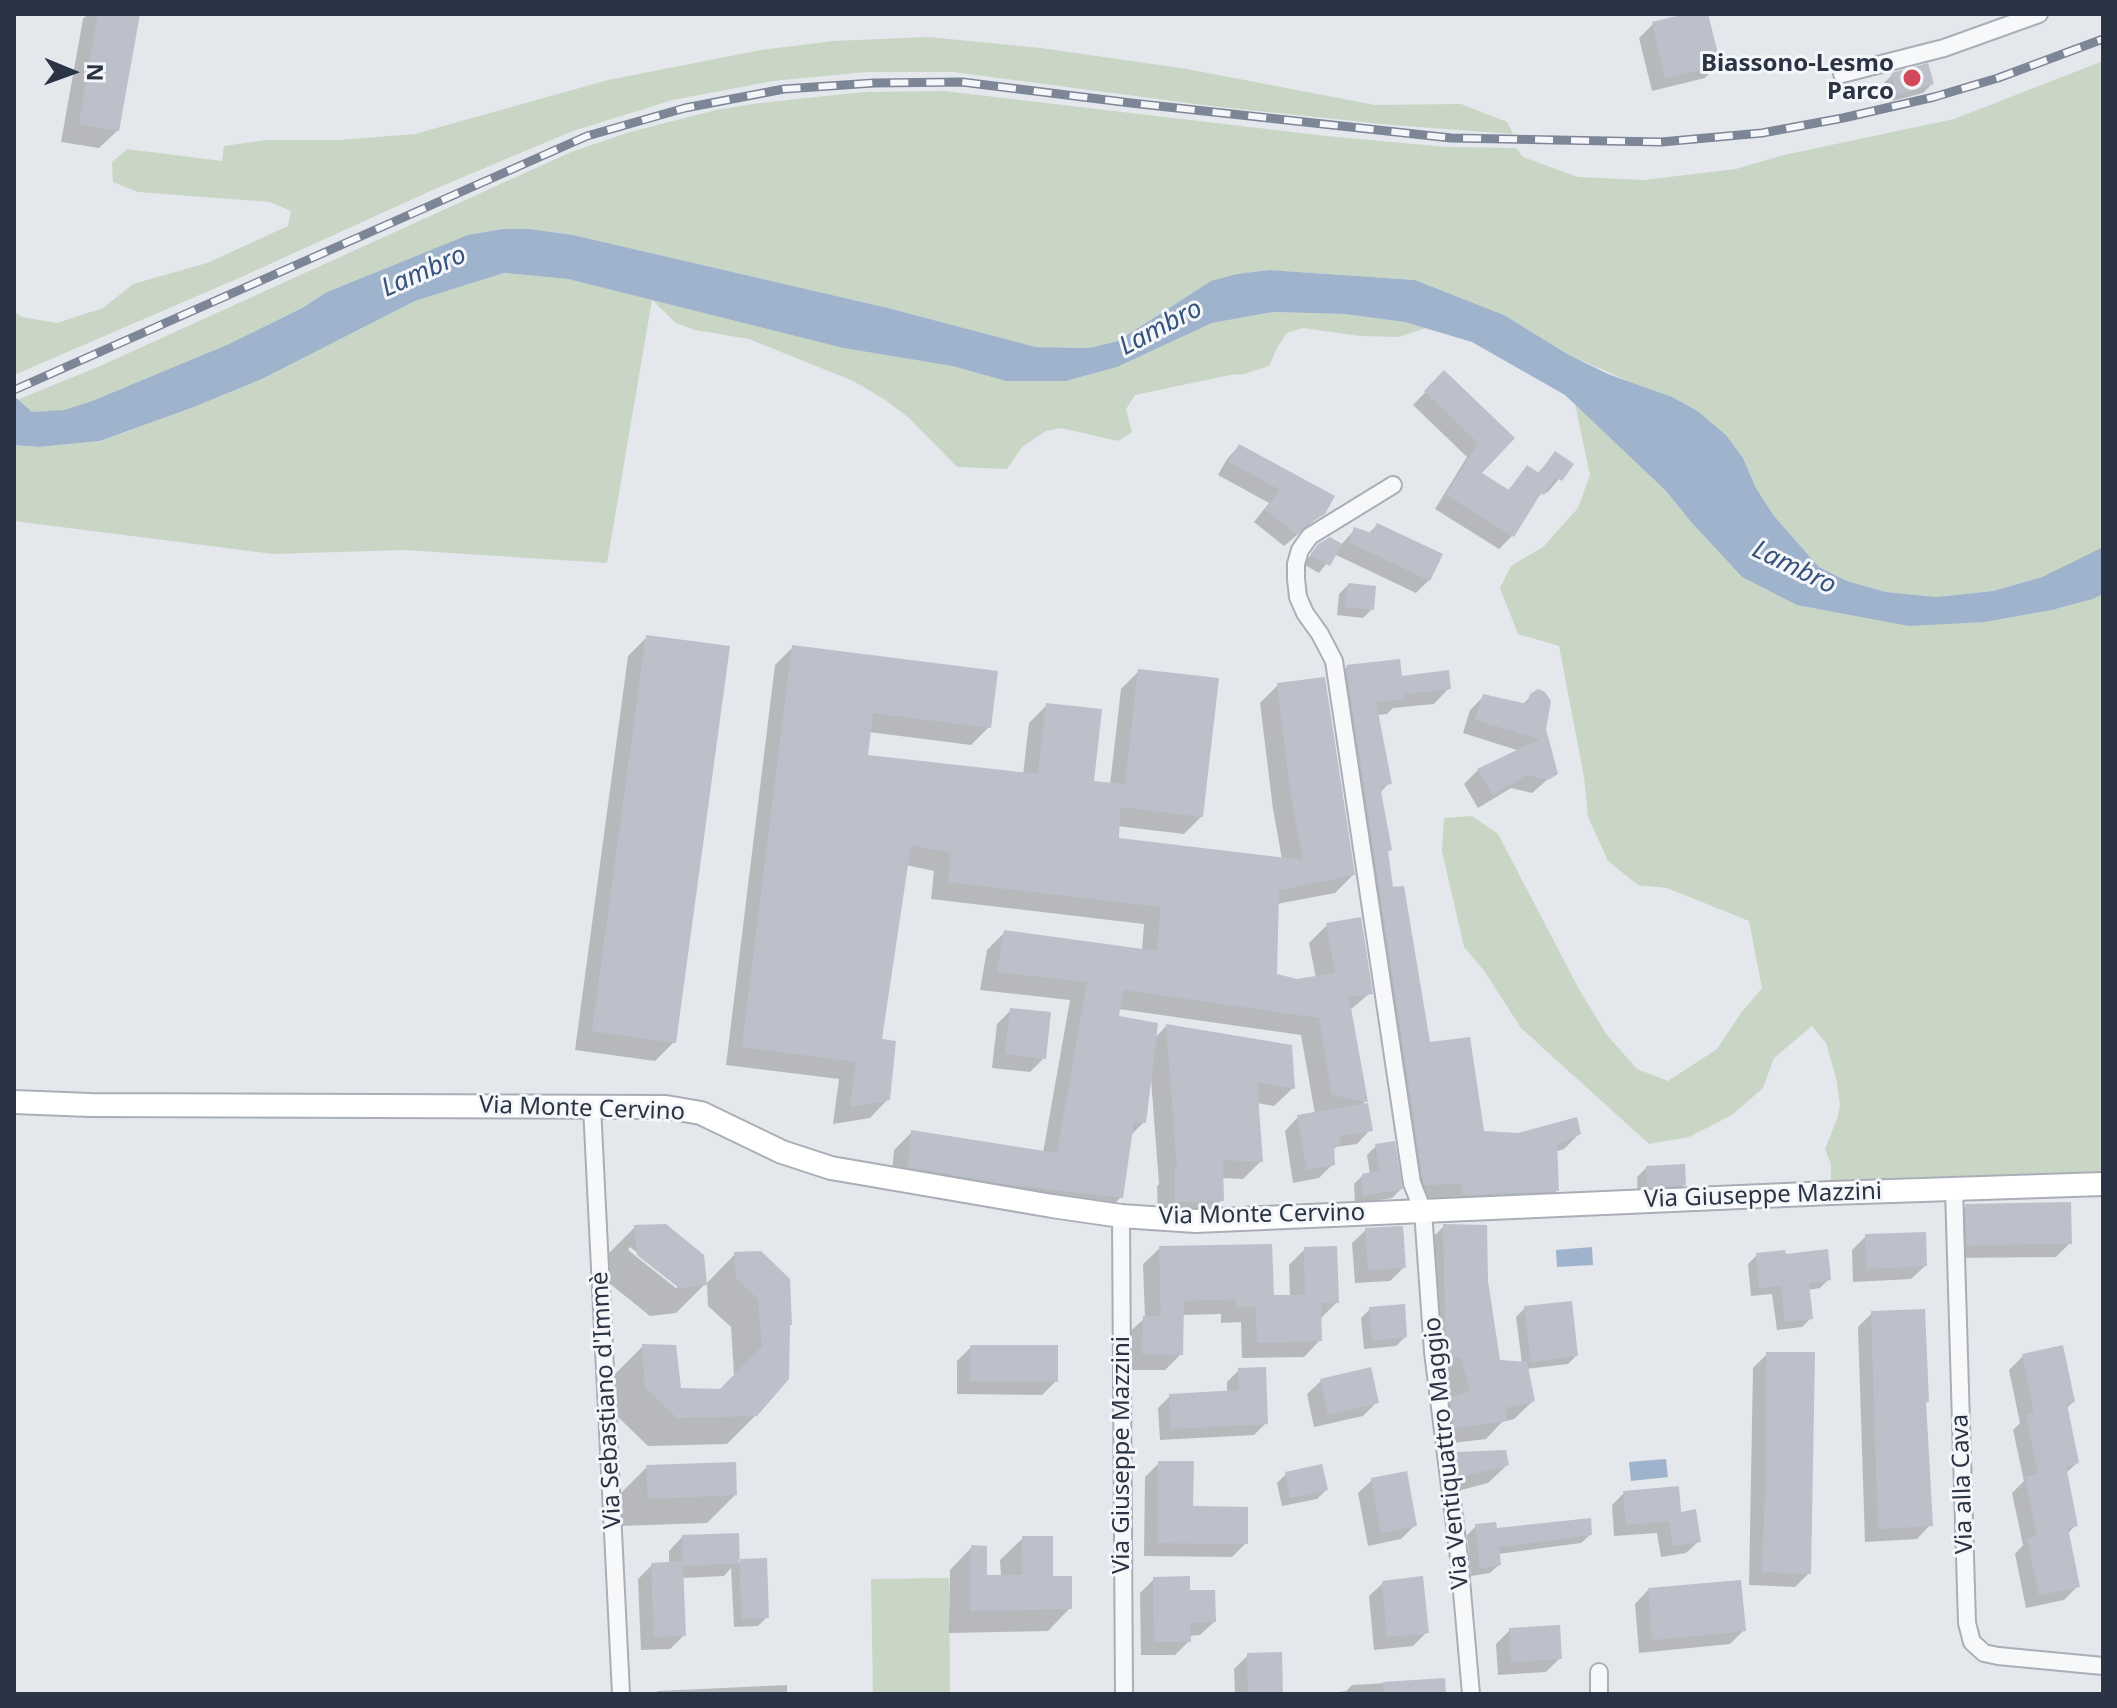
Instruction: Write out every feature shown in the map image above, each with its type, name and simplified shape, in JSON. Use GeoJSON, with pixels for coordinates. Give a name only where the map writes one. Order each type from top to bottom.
{"type":"FeatureCollection","features":[{"type":"Feature","properties":{"kind":"street"},"geometry":{"type":"LineString","coordinates":[[1842,74],[1944,48],[2039,14]]}},
{"type":"Feature","properties":{"kind":"street","name":"Via Ventiquattro Maggio"},"geometry":{"type":"LineString","coordinates":[[1393,485],[1310,536],[1300,550],[1296,579],[1298,597],[1305,613],[1330,649],[1334,661],[1412,1183],[1423,1211],[1433,1352],[1459,1557],[1471,1694]]}},
{"type":"Feature","properties":{"kind":"street","name":"Via Monte Cervino"},"geometry":{"type":"LineString","coordinates":[[14,1102],[90,1105],[666,1107],[701,1113],[782,1152],[831,1168],[1121,1216],[1196,1221],[1423,1211]]}},
{"type":"Feature","properties":{"kind":"street","name":"Via Sebastiano d'Immè"},"geometry":{"type":"LineString","coordinates":[[592,1106],[621,1694]]}},
{"type":"Feature","properties":{"kind":"street","name":"Via Giuseppe Mazzini"},"geometry":{"type":"LineString","coordinates":[[1423,1211],[2103,1184]]}},
{"type":"Feature","properties":{"kind":"street","name":"Via alla Cava"},"geometry":{"type":"LineString","coordinates":[[1954,1189],[1967,1623],[1972,1642],[1984,1653],[1998,1656],[2103,1666]]}},
{"type":"Feature","properties":{"kind":"street","name":"Via Giuseppe Mazzini"},"geometry":{"type":"LineString","coordinates":[[1121,1216],[1124,1694]]}},
{"type":"Feature","properties":{"kind":"street"},"geometry":{"type":"LineString","coordinates":[[1599,1672],[1599,1694]]}},
{"type":"Feature","properties":{"kind":"green space"},"geometry":{"type":"Polygon","coordinates":[[[928,37],[1041,48],[1187,69],[1375,105],[1461,104],[1507,122],[1513,134],[1211,106],[953,72],[866,72],[773,81],[673,100],[573,131],[14,375],[14,311],[22,317],[57,323],[103,308],[133,284],[207,263],[288,226],[291,211],[270,202],[138,192],[113,182],[112,162],[127,149],[222,161],[224,146],[266,140],[339,140],[415,134],[608,80],[761,50],[833,41],[928,37]]]}},
{"type":"Feature","properties":{"kind":"green space"},"geometry":{"type":"Polygon","coordinates":[[[2103,61],[2103,547],[2042,577],[1993,591],[1936,597],[1886,592],[1847,581],[1819,567],[1774,516],[1756,488],[1743,458],[1726,435],[1699,412],[1569,355],[1504,315],[1415,280],[1269,270],[1238,274],[1211,282],[1118,341],[1089,348],[1036,347],[888,308],[573,235],[503,229],[429,251],[327,292],[302,308],[229,344],[92,401],[44,413],[31,412],[17,400],[100,366],[571,152],[630,132],[716,110],[864,92],[944,91],[1326,136],[1447,147],[1516,148],[1523,157],[1578,177],[1644,180],[1736,169],[1784,155],[1954,119],[2103,61]]]}},
{"type":"Feature","properties":{"kind":"green space"},"geometry":{"type":"Polygon","coordinates":[[[504,273],[568,279],[652,300],[607,563],[404,550],[273,554],[14,521],[14,445],[38,447],[101,441],[262,379],[415,301],[504,273]]]}},
{"type":"Feature","properties":{"kind":"green space"},"geometry":{"type":"Polygon","coordinates":[[[652,300],[843,348],[952,366],[1006,381],[1066,381],[1117,367],[1212,323],[1273,312],[1344,314],[1426,328],[1398,337],[1360,336],[1303,328],[1287,333],[1269,366],[1244,374],[1135,395],[1126,409],[1132,432],[1118,441],[1061,428],[1046,431],[1022,447],[1007,469],[957,467],[909,418],[853,381],[749,339],[695,330],[676,323],[652,300]]]}},
{"type":"Feature","properties":{"kind":"green space"},"geometry":{"type":"Polygon","coordinates":[[[1575,404],[1666,491],[1742,577],[1985,622],[2052,610],[2103,594],[2103,1184],[1831,1193],[1831,1164],[1825,1149],[1840,1106],[1826,1043],[1812,1026],[1774,1058],[1763,1088],[1732,1115],[1689,1137],[1649,1144],[1521,1028],[1485,972],[1464,947],[1442,851],[1444,818],[1472,816],[1498,834],[1580,991],[1607,1035],[1637,1069],[1668,1081],[1717,1049],[1762,988],[1749,921],[1667,888],[1638,885],[1608,861],[1588,817],[1584,777],[1559,646],[1518,634],[1500,588],[1511,566],[1543,547],[1578,508],[1590,475],[1575,404]]]}},
{"type":"Feature","properties":{"kind":"green space"},"geometry":{"type":"Polygon","coordinates":[[[949,1578],[950,1694],[873,1694],[871,1579],[949,1578]]]}},
{"type":"Feature","properties":{"kind":"water","name":"Lambro"},"geometry":{"type":"Polygon","coordinates":[[[503,229],[573,235],[888,308],[1036,347],[1089,348],[1118,341],[1211,281],[1237,274],[1269,270],[1415,280],[1504,315],[1569,355],[1608,374],[1672,397],[1699,412],[1726,435],[1743,458],[1756,488],[1774,516],[1819,567],[1847,581],[1886,592],[1936,597],[1993,591],[2042,577],[2103,547],[2103,594],[2052,610],[1985,622],[1909,626],[1797,605],[1742,577],[1666,491],[1565,395],[1472,342],[1405,322],[1344,314],[1273,312],[1212,323],[1117,367],[1066,381],[1006,381],[952,366],[843,348],[568,279],[504,273],[415,301],[262,379],[100,441],[38,447],[14,445],[14,396],[32,412],[64,410],[92,401],[229,344],[302,308],[327,292],[468,235],[503,229]]]}},
{"type":"Feature","properties":{"kind":"water"},"geometry":{"type":"Polygon","coordinates":[[[1592,1247],[1593,1265],[1557,1267],[1556,1250],[1592,1247]]]}},
{"type":"Feature","properties":{"kind":"water"},"geometry":{"type":"Polygon","coordinates":[[[1666,1459],[1668,1477],[1631,1481],[1629,1462],[1666,1459]]]}},
{"type":"Feature","properties":{"kind":"building"},"geometry":{"type":"Polygon","coordinates":[[[98,14],[140,14],[119,131],[79,124],[98,14]]]}},
{"type":"Feature","properties":{"kind":"building"},"geometry":{"type":"Polygon","coordinates":[[[1685,14],[1708,14],[1721,65],[1665,78],[1652,22],[1685,14]]]}},
{"type":"Feature","properties":{"kind":"building"},"geometry":{"type":"Polygon","coordinates":[[[1928,63],[1934,84],[1897,95],[1891,73],[1928,63]]]}},
{"type":"Feature","properties":{"kind":"building"},"geometry":{"type":"Polygon","coordinates":[[[1444,370],[1515,438],[1482,473],[1509,490],[1527,465],[1539,473],[1555,451],[1574,464],[1562,481],[1556,477],[1544,495],[1541,493],[1514,537],[1446,495],[1478,443],[1424,391],[1444,370]]]}},
{"type":"Feature","properties":{"kind":"building"},"geometry":{"type":"Polygon","coordinates":[[[1239,444],[1335,496],[1325,514],[1297,535],[1265,509],[1280,490],[1229,462],[1239,444]]]}},
{"type":"Feature","properties":{"kind":"building"},"geometry":{"type":"Polygon","coordinates":[[[1377,523],[1443,554],[1430,581],[1349,542],[1354,527],[1372,533],[1377,523]]]}},
{"type":"Feature","properties":{"kind":"building"},"geometry":{"type":"Polygon","coordinates":[[[1330,537],[1342,544],[1330,566],[1310,555],[1318,544],[1330,537]]]}},
{"type":"Feature","properties":{"kind":"building"},"geometry":{"type":"Polygon","coordinates":[[[1348,583],[1376,586],[1374,610],[1345,607],[1348,583]]]}},
{"type":"Feature","properties":{"kind":"building"},"geometry":{"type":"Polygon","coordinates":[[[646,635],[730,646],[676,1043],[592,1031],[646,635]]]}},
{"type":"Feature","properties":{"kind":"building"},"geometry":{"type":"Polygon","coordinates":[[[792,645],[998,671],[991,728],[873,713],[868,755],[1038,774],[1046,703],[1102,709],[1094,781],[1125,784],[1138,669],[1219,678],[1203,817],[1120,807],[1119,838],[1303,860],[1290,790],[1277,683],[1325,677],[1355,875],[1279,890],[1277,974],[1297,979],[1335,973],[1326,923],[1361,917],[1373,994],[1349,997],[1368,1102],[1332,1095],[1319,1018],[1124,990],[1119,1016],[1158,1023],[1146,1123],[1134,1122],[1123,1198],[1004,1184],[908,1167],[911,1130],[1057,1153],[1087,982],[997,972],[1004,930],[1157,951],[1161,907],[948,882],[951,853],[911,845],[882,1039],[896,1041],[890,1100],[850,1107],[856,1062],[742,1047],[792,645]]]}},
{"type":"Feature","properties":{"kind":"building"},"geometry":{"type":"Polygon","coordinates":[[[1400,659],[1402,676],[1449,670],[1451,689],[1404,694],[1405,699],[1376,702],[1392,784],[1380,786],[1392,850],[1388,851],[1393,887],[1404,886],[1430,1042],[1470,1037],[1484,1131],[1518,1133],[1577,1117],[1581,1134],[1557,1144],[1559,1191],[1463,1195],[1461,1184],[1424,1185],[1346,665],[1400,659]]]}},
{"type":"Feature","properties":{"kind":"building"},"geometry":{"type":"Polygon","coordinates":[[[1538,689],[1545,692],[1551,701],[1546,729],[1558,774],[1548,780],[1526,775],[1493,795],[1477,769],[1540,739],[1475,720],[1483,694],[1527,704],[1530,694],[1538,689]]]}},
{"type":"Feature","properties":{"kind":"building"},"geometry":{"type":"Polygon","coordinates":[[[1010,1008],[1051,1012],[1046,1059],[1005,1054],[1010,1008]]]}},
{"type":"Feature","properties":{"kind":"building"},"geometry":{"type":"Polygon","coordinates":[[[1166,1024],[1292,1045],[1295,1089],[1257,1082],[1263,1162],[1223,1160],[1224,1201],[1175,1202],[1177,1166],[1166,1024]]]}},
{"type":"Feature","properties":{"kind":"building"},"geometry":{"type":"Polygon","coordinates":[[[1368,1103],[1373,1131],[1339,1136],[1341,1145],[1334,1146],[1335,1165],[1307,1170],[1297,1115],[1368,1103]]]}},
{"type":"Feature","properties":{"kind":"building"},"geometry":{"type":"Polygon","coordinates":[[[1395,1141],[1403,1189],[1363,1196],[1362,1174],[1380,1170],[1375,1144],[1395,1141]]]}},
{"type":"Feature","properties":{"kind":"building"},"geometry":{"type":"Polygon","coordinates":[[[1685,1164],[1686,1185],[1647,1187],[1646,1166],[1685,1164]]]}},
{"type":"Feature","properties":{"kind":"building"},"geometry":{"type":"Polygon","coordinates":[[[2071,1202],[2072,1244],[1967,1245],[1965,1204],[2071,1202]]]}},
{"type":"Feature","properties":{"kind":"building"},"geometry":{"type":"Polygon","coordinates":[[[666,1224],[704,1255],[707,1285],[679,1288],[637,1255],[634,1225],[666,1224]]]}},
{"type":"Feature","properties":{"kind":"building"},"geometry":{"type":"Polygon","coordinates":[[[1443,1224],[1487,1225],[1488,1281],[1500,1360],[1527,1362],[1535,1401],[1505,1408],[1507,1421],[1454,1428],[1450,1398],[1470,1391],[1461,1357],[1446,1358],[1443,1224]]]}},
{"type":"Feature","properties":{"kind":"building"},"geometry":{"type":"Polygon","coordinates":[[[1403,1226],[1406,1268],[1368,1270],[1365,1228],[1403,1226]]]}},
{"type":"Feature","properties":{"kind":"building"},"geometry":{"type":"Polygon","coordinates":[[[1926,1232],[1927,1266],[1867,1269],[1865,1234],[1926,1232]]]}},
{"type":"Feature","properties":{"kind":"building"},"geometry":{"type":"Polygon","coordinates":[[[1272,1244],[1274,1295],[1305,1295],[1304,1247],[1337,1246],[1339,1303],[1321,1303],[1322,1341],[1257,1343],[1256,1307],[1237,1307],[1236,1299],[1184,1301],[1183,1355],[1142,1354],[1143,1316],[1161,1316],[1159,1246],[1272,1244]]]}},
{"type":"Feature","properties":{"kind":"building"},"geometry":{"type":"Polygon","coordinates":[[[1828,1249],[1831,1280],[1809,1283],[1813,1319],[1785,1322],[1781,1286],[1759,1288],[1756,1253],[1785,1250],[1786,1254],[1828,1249]]]}},
{"type":"Feature","properties":{"kind":"building"},"geometry":{"type":"Polygon","coordinates":[[[761,1251],[790,1279],[792,1325],[789,1379],[757,1416],[677,1418],[645,1388],[642,1344],[676,1345],[681,1388],[720,1389],[762,1346],[758,1299],[736,1278],[734,1252],[761,1251]]]}},
{"type":"Feature","properties":{"kind":"building"},"geometry":{"type":"Polygon","coordinates":[[[1572,1301],[1578,1356],[1531,1362],[1524,1306],[1572,1301]]]}},
{"type":"Feature","properties":{"kind":"building"},"geometry":{"type":"Polygon","coordinates":[[[1405,1304],[1407,1337],[1372,1341],[1369,1307],[1405,1304]]]}},
{"type":"Feature","properties":{"kind":"building"},"geometry":{"type":"Polygon","coordinates":[[[1925,1309],[1929,1402],[1926,1402],[1933,1526],[1878,1529],[1871,1311],[1925,1309]]]}},
{"type":"Feature","properties":{"kind":"building"},"geometry":{"type":"Polygon","coordinates":[[[970,1345],[1058,1345],[1058,1382],[970,1381],[970,1345]]]}},
{"type":"Feature","properties":{"kind":"building"},"geometry":{"type":"Polygon","coordinates":[[[2063,1345],[2075,1402],[2067,1404],[2079,1463],[2066,1466],[2078,1526],[2068,1528],[2080,1587],[2039,1595],[2027,1538],[2037,1536],[2025,1477],[2038,1474],[2026,1414],[2034,1413],[2022,1354],[2063,1345]]]}},
{"type":"Feature","properties":{"kind":"building"},"geometry":{"type":"Polygon","coordinates":[[[1766,1352],[1815,1352],[1811,1574],[1762,1572],[1766,1352]]]}},
{"type":"Feature","properties":{"kind":"building"},"geometry":{"type":"Polygon","coordinates":[[[1266,1367],[1268,1424],[1171,1429],[1169,1394],[1239,1390],[1238,1368],[1266,1367]]]}},
{"type":"Feature","properties":{"kind":"building"},"geometry":{"type":"Polygon","coordinates":[[[1371,1367],[1379,1403],[1328,1415],[1320,1379],[1371,1367]]]}},
{"type":"Feature","properties":{"kind":"building"},"geometry":{"type":"Polygon","coordinates":[[[1506,1450],[1509,1465],[1460,1477],[1457,1452],[1506,1450]]]}},
{"type":"Feature","properties":{"kind":"building"},"geometry":{"type":"Polygon","coordinates":[[[1158,1461],[1194,1461],[1193,1506],[1248,1507],[1248,1544],[1157,1543],[1158,1461]]]}},
{"type":"Feature","properties":{"kind":"building"},"geometry":{"type":"Polygon","coordinates":[[[736,1462],[737,1495],[648,1499],[646,1465],[736,1462]]]}},
{"type":"Feature","properties":{"kind":"building"},"geometry":{"type":"Polygon","coordinates":[[[1322,1464],[1328,1490],[1290,1498],[1285,1472],[1322,1464]]]}},
{"type":"Feature","properties":{"kind":"building"},"geometry":{"type":"Polygon","coordinates":[[[1407,1471],[1417,1526],[1381,1533],[1371,1478],[1407,1471]]]}},
{"type":"Feature","properties":{"kind":"building"},"geometry":{"type":"Polygon","coordinates":[[[1679,1486],[1681,1512],[1696,1509],[1701,1542],[1673,1546],[1669,1521],[1626,1525],[1623,1491],[1679,1486]]]}},
{"type":"Feature","properties":{"kind":"building"},"geometry":{"type":"Polygon","coordinates":[[[1591,1518],[1592,1535],[1499,1547],[1501,1565],[1480,1568],[1475,1524],[1496,1522],[1497,1528],[1591,1518]]]}},
{"type":"Feature","properties":{"kind":"building"},"geometry":{"type":"Polygon","coordinates":[[[739,1533],[740,1563],[683,1566],[686,1636],[654,1637],[651,1563],[683,1561],[682,1535],[739,1533]]]}},
{"type":"Feature","properties":{"kind":"building"},"geometry":{"type":"Polygon","coordinates":[[[1022,1536],[1053,1536],[1053,1576],[1072,1576],[1072,1609],[970,1611],[971,1545],[987,1546],[987,1575],[1022,1575],[1022,1536]]]}},
{"type":"Feature","properties":{"kind":"building"},"geometry":{"type":"Polygon","coordinates":[[[767,1558],[769,1618],[742,1619],[739,1559],[767,1558]]]}},
{"type":"Feature","properties":{"kind":"building"},"geometry":{"type":"Polygon","coordinates":[[[1190,1576],[1190,1590],[1215,1590],[1216,1622],[1190,1623],[1191,1642],[1154,1642],[1153,1577],[1190,1576]]]}},
{"type":"Feature","properties":{"kind":"building"},"geometry":{"type":"Polygon","coordinates":[[[1423,1576],[1429,1633],[1387,1637],[1382,1581],[1423,1576]]]}},
{"type":"Feature","properties":{"kind":"building"},"geometry":{"type":"Polygon","coordinates":[[[1741,1580],[1746,1631],[1652,1640],[1648,1588],[1741,1580]]]}},
{"type":"Feature","properties":{"kind":"building"},"geometry":{"type":"Polygon","coordinates":[[[1560,1625],[1562,1659],[1511,1662],[1509,1628],[1560,1625]]]}},
{"type":"Feature","properties":{"kind":"building"},"geometry":{"type":"Polygon","coordinates":[[[1282,1652],[1283,1694],[1248,1694],[1247,1653],[1282,1652]]]}},
{"type":"Feature","properties":{"kind":"building"},"geometry":{"type":"Polygon","coordinates":[[[1445,1678],[1446,1694],[1384,1694],[1383,1682],[1445,1678]]]}},
{"type":"Feature","properties":{"kind":"railway"},"geometry":{"type":"LineString","coordinates":[[14,390],[587,136],[685,108],[784,89],[874,83],[962,82],[1451,138],[1661,142],[1762,133],[1934,97],[1998,78],[2103,39]]}},
{"type":"Feature","properties":{"kind":"place","name":"Biassono-Lesmo Parco"},"geometry":{"type":"Point","coordinates":[1912,78]}}]}
